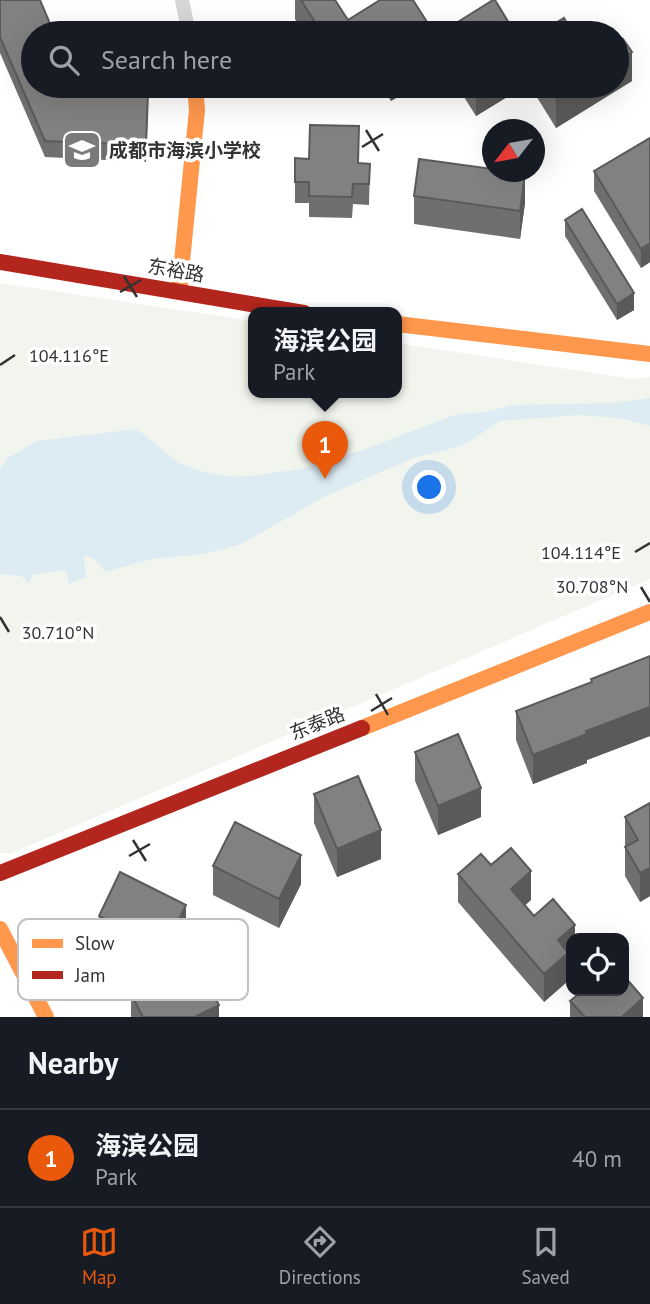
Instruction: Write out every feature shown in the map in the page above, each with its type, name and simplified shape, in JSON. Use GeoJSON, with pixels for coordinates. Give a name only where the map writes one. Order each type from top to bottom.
{"type":"FeatureCollection","features":[{"type":"Feature","properties":{"kind":"street"},"geometry":{"type":"LineString","coordinates":[[182,0],[186,21]]}},
{"type":"Feature","properties":{"kind":"street"},"geometry":{"type":"LineString","coordinates":[[179,292],[196,98]]}},
{"type":"Feature","properties":{"kind":"street","name":"东裕路"},"geometry":{"type":"LineString","coordinates":[[0,262],[268,307]]}},
{"type":"Feature","properties":{"kind":"street"},"geometry":{"type":"LineString","coordinates":[[402,325],[650,354]]}},
{"type":"Feature","properties":{"kind":"street","name":"东泰路"},"geometry":{"type":"LineString","coordinates":[[0,873],[650,612]]}},
{"type":"Feature","properties":{"kind":"street"},"geometry":{"type":"LineString","coordinates":[[0,929],[18,963]]}},
{"type":"Feature","properties":{"kind":"street"},"geometry":{"type":"LineString","coordinates":[[37,1000],[46,1017]]}},
{"type":"Feature","properties":{"kind":"shaded area"},"geometry":{"type":"Polygon","coordinates":[[[0,283],[248,320],[248,398],[402,398],[402,344],[633,379],[650,377],[650,579],[12,853],[0,853],[0,283]]]}},
{"type":"Feature","properties":{"kind":"shaded area"},"geometry":{"type":"Polygon","coordinates":[[[650,398],[650,426],[619,418],[577,415],[500,421],[467,443],[413,458],[324,497],[241,544],[203,554],[153,559],[105,572],[95,559],[84,555],[86,577],[69,584],[66,570],[33,575],[29,583],[21,576],[0,574],[0,468],[8,458],[37,441],[137,429],[180,464],[210,474],[240,477],[302,469],[363,450],[457,414],[486,412],[513,405],[615,403],[650,398]]]}},
{"type":"Feature","properties":{"kind":"building"},"geometry":{"type":"Polygon","coordinates":[[[0,0],[40,0],[49,21],[21,21],[21,86],[0,37],[0,0]]]}},
{"type":"Feature","properties":{"kind":"building"},"geometry":{"type":"Polygon","coordinates":[[[301,0],[335,0],[348,20],[380,0],[413,0],[426,21],[314,21],[301,0]]]}},
{"type":"Feature","properties":{"kind":"building"},"geometry":{"type":"Polygon","coordinates":[[[495,0],[508,21],[460,21],[495,0]]]}},
{"type":"Feature","properties":{"kind":"building"},"geometry":{"type":"Polygon","coordinates":[[[26,98],[148,98],[146,145],[45,141],[26,98]]]}},
{"type":"Feature","properties":{"kind":"building"},"geometry":{"type":"Polygon","coordinates":[[[310,125],[359,126],[358,163],[370,164],[369,184],[353,184],[352,197],[309,196],[309,182],[295,182],[295,158],[309,159],[310,125]]]}},
{"type":"Feature","properties":{"kind":"building"},"geometry":{"type":"Polygon","coordinates":[[[650,138],[650,243],[641,249],[594,171],[650,138]]]}},
{"type":"Feature","properties":{"kind":"building"},"geometry":{"type":"Polygon","coordinates":[[[419,159],[482,168],[482,182],[524,182],[520,211],[414,196],[419,159]]]}},
{"type":"Feature","properties":{"kind":"building"},"geometry":{"type":"Polygon","coordinates":[[[582,209],[634,293],[617,304],[565,220],[582,209]]]}},
{"type":"Feature","properties":{"kind":"building"},"geometry":{"type":"Polygon","coordinates":[[[650,656],[650,707],[533,755],[516,711],[650,656]]]}},
{"type":"Feature","properties":{"kind":"building"},"geometry":{"type":"Polygon","coordinates":[[[458,734],[481,788],[438,806],[415,752],[458,734]]]}},
{"type":"Feature","properties":{"kind":"building"},"geometry":{"type":"Polygon","coordinates":[[[358,776],[381,830],[337,849],[314,794],[358,776]]]}},
{"type":"Feature","properties":{"kind":"building"},"geometry":{"type":"Polygon","coordinates":[[[650,803],[650,868],[640,873],[625,847],[638,840],[625,817],[650,803]]]}},
{"type":"Feature","properties":{"kind":"building"},"geometry":{"type":"Polygon","coordinates":[[[235,822],[301,855],[279,899],[213,866],[235,822]]]}},
{"type":"Feature","properties":{"kind":"building"},"geometry":{"type":"Polygon","coordinates":[[[511,848],[531,871],[511,889],[534,916],[553,899],[575,925],[558,940],[566,955],[544,974],[458,874],[481,854],[491,865],[511,848]]]}},
{"type":"Feature","properties":{"kind":"building"},"geometry":{"type":"Polygon","coordinates":[[[120,872],[186,905],[179,919],[105,919],[99,916],[120,872]]]}},
{"type":"Feature","properties":{"kind":"building"},"geometry":{"type":"Polygon","coordinates":[[[629,982],[643,998],[623,1017],[585,1017],[570,1001],[576,996],[629,996],[629,982]]]}},
{"type":"Feature","properties":{"kind":"building"},"geometry":{"type":"Polygon","coordinates":[[[134,1000],[216,1000],[219,1005],[195,1017],[143,1017],[134,1000]]]}},
{"type":"Feature","properties":{"kind":"traffic: slow"},"geometry":{"type":"LineString","coordinates":[[179,292],[196,98]]}},
{"type":"Feature","properties":{"kind":"traffic: slow"},"geometry":{"type":"LineString","coordinates":[[402,325],[650,354]]}},
{"type":"Feature","properties":{"kind":"traffic: slow"},"geometry":{"type":"LineString","coordinates":[[362,728],[650,612]]}},
{"type":"Feature","properties":{"kind":"traffic: slow"},"geometry":{"type":"LineString","coordinates":[[0,929],[18,963]]}},
{"type":"Feature","properties":{"kind":"traffic: slow"},"geometry":{"type":"LineString","coordinates":[[37,1000],[46,1017]]}},
{"type":"Feature","properties":{"kind":"traffic: jam"},"geometry":{"type":"LineString","coordinates":[[0,262],[268,307]]}},
{"type":"Feature","properties":{"kind":"traffic: jam"},"geometry":{"type":"LineString","coordinates":[[0,873],[362,728]]}},
{"type":"Feature","properties":{"kind":"place","name":"成都市海滨小学校"},"geometry":{"type":"Point","coordinates":[82,150]}},
{"type":"Feature","properties":{"kind":"place","name":"海滨公园"},"geometry":{"type":"Point","coordinates":[325,479]}}]}
